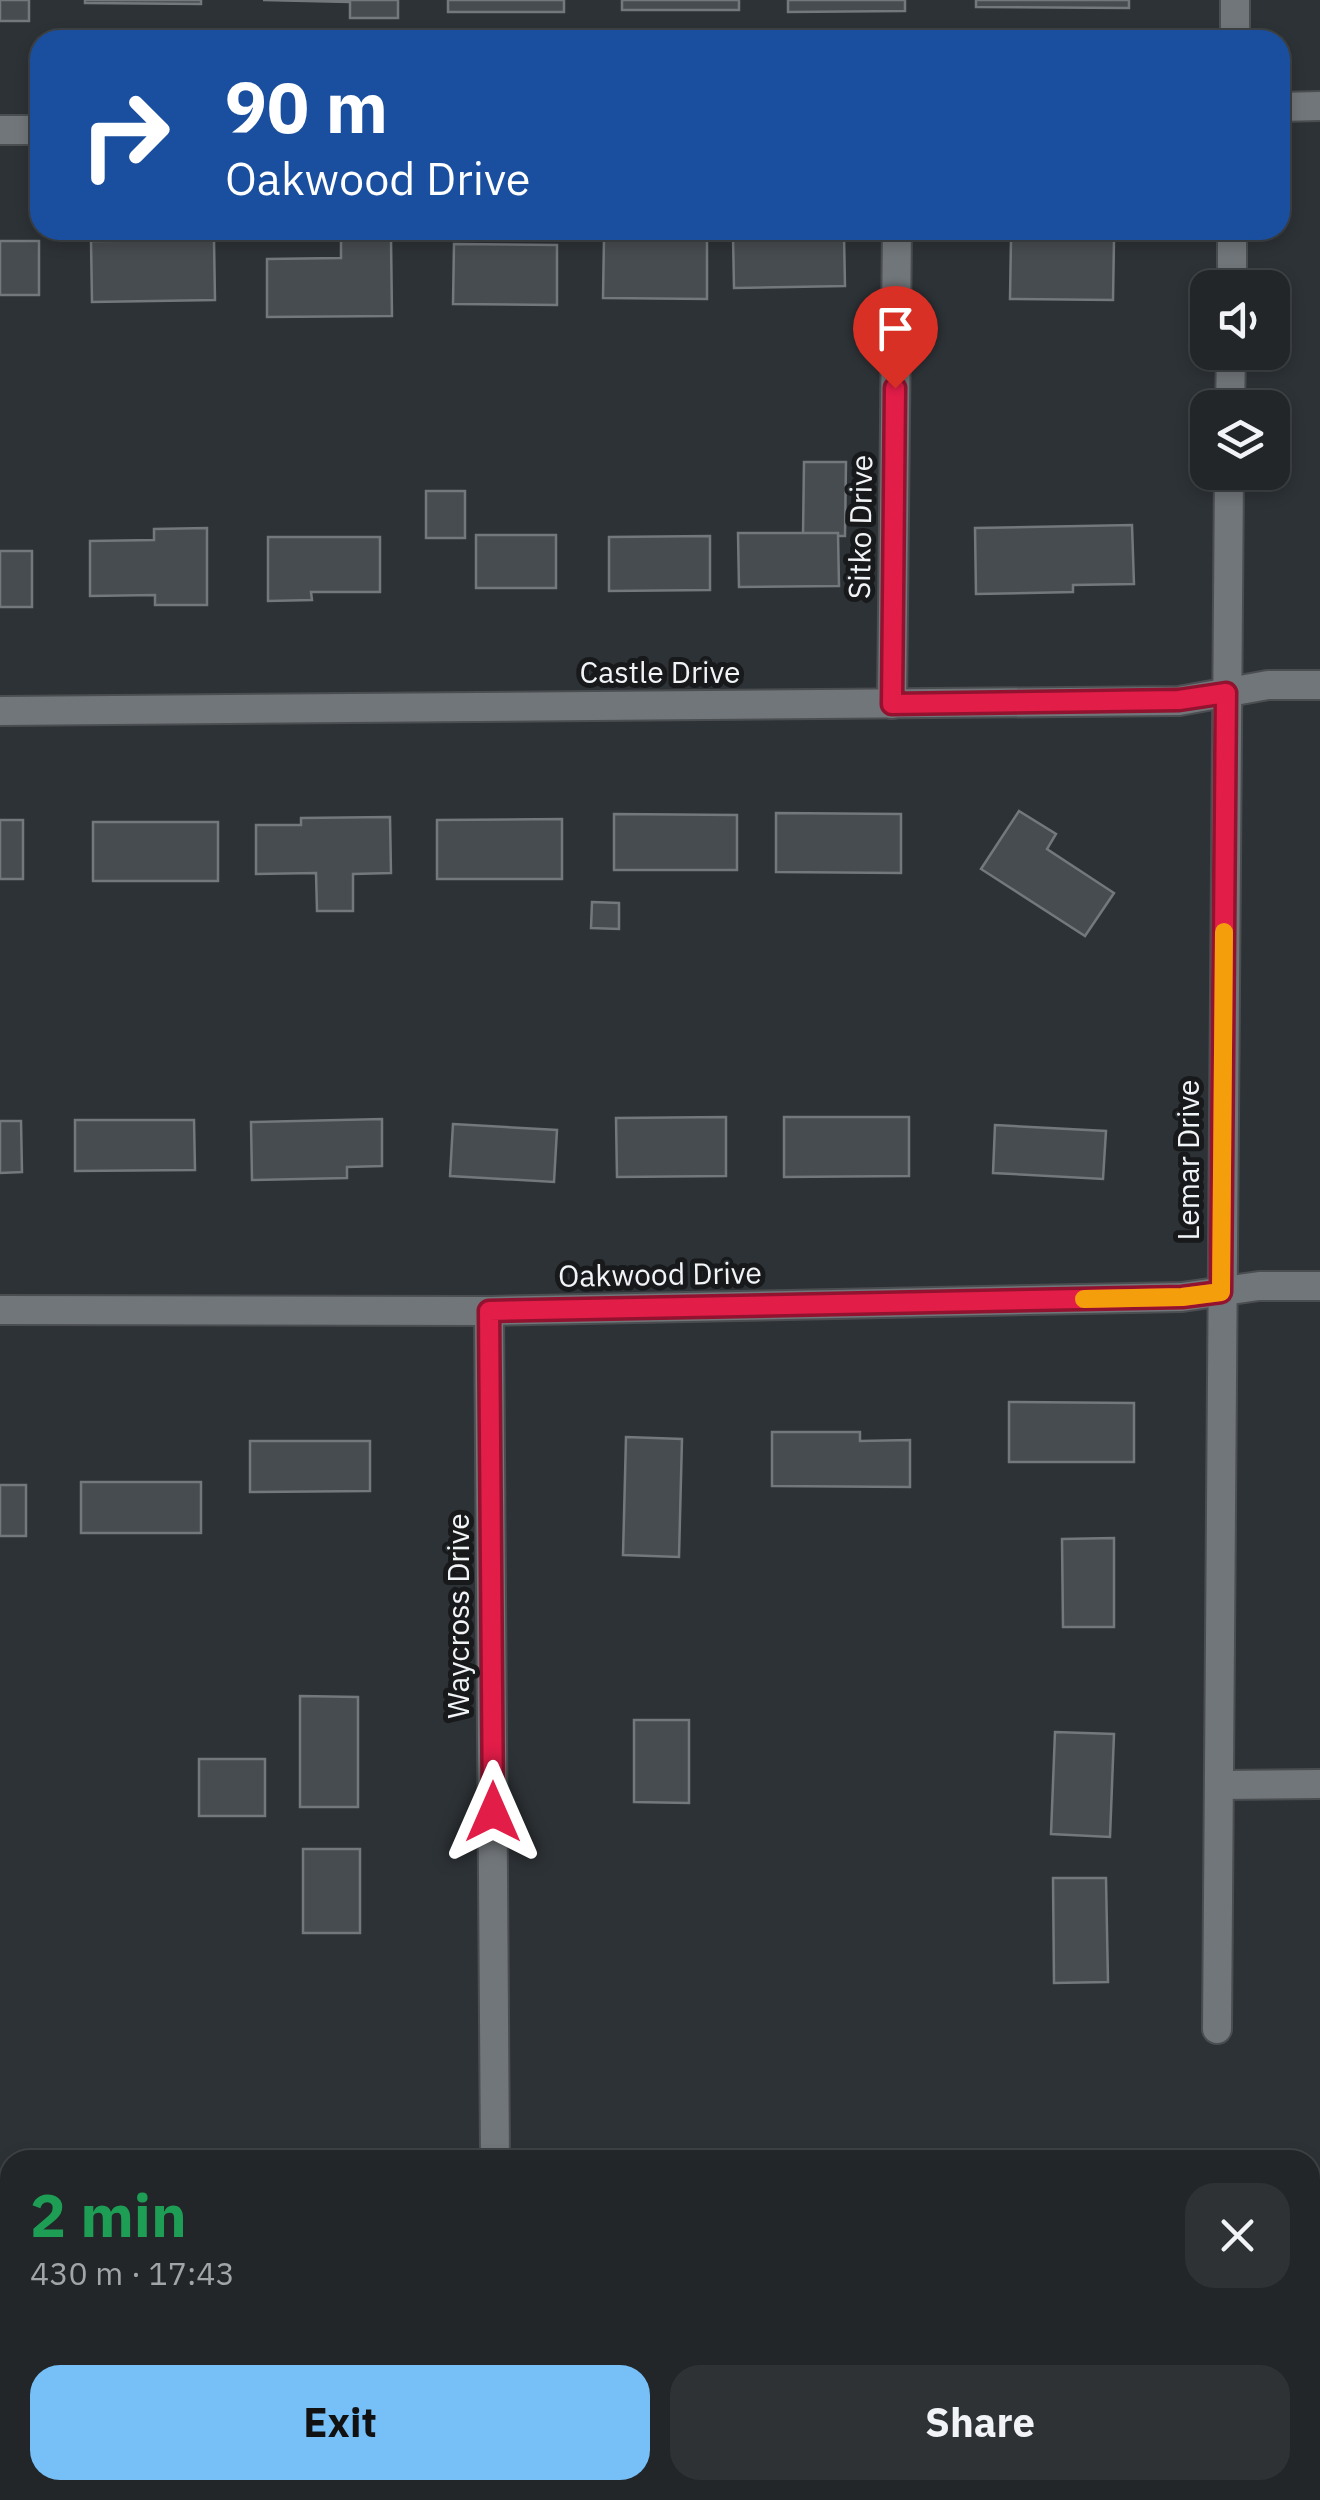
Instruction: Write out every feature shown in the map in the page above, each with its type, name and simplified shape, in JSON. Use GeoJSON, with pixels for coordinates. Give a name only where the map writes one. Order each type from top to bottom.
{"type":"FeatureCollection","features":[{"type":"Feature","properties":{"kind":"street"},"geometry":{"type":"LineString","coordinates":[[1235,0],[1235,30]]}},
{"type":"Feature","properties":{"kind":"street"},"geometry":{"type":"LineString","coordinates":[[1290,107],[1320,106]]}},
{"type":"Feature","properties":{"kind":"street"},"geometry":{"type":"LineString","coordinates":[[0,130],[30,130]]}},
{"type":"Feature","properties":{"kind":"street","name":"Sitko Drive"},"geometry":{"type":"LineString","coordinates":[[892,704],[896,240]]}},
{"type":"Feature","properties":{"kind":"street"},"geometry":{"type":"LineString","coordinates":[[1232,240],[1232,270]]}},
{"type":"Feature","properties":{"kind":"street","name":"Lemar Drive"},"geometry":{"type":"LineString","coordinates":[[1217,2029],[1229,490]]}},
{"type":"Feature","properties":{"kind":"street","name":"Castle Drive"},"geometry":{"type":"LineString","coordinates":[[0,712],[1179,700],[1268,686],[1320,685]]}},
{"type":"Feature","properties":{"kind":"street","name":"Oakwood Drive"},"geometry":{"type":"LineString","coordinates":[[0,1310],[489,1311],[1182,1297],[1259,1286],[1320,1286]]}},
{"type":"Feature","properties":{"kind":"street","name":"Waycross Drive"},"geometry":{"type":"LineString","coordinates":[[489,1311],[495,2150]]}},
{"type":"Feature","properties":{"kind":"street"},"geometry":{"type":"LineString","coordinates":[[1220,1785],[1320,1784]]}},
{"type":"Feature","properties":{"kind":"building"},"geometry":{"type":"Polygon","coordinates":[[[0,0],[29,0],[29,21],[0,21],[0,0]]]}},
{"type":"Feature","properties":{"kind":"building"},"geometry":{"type":"Polygon","coordinates":[[[201,0],[201,4],[85,3],[201,0]]]}},
{"type":"Feature","properties":{"kind":"building"},"geometry":{"type":"Polygon","coordinates":[[[263,0],[398,0],[398,18],[350,18],[350,2],[263,0]]]}},
{"type":"Feature","properties":{"kind":"building"},"geometry":{"type":"Polygon","coordinates":[[[448,0],[564,0],[564,12],[448,12],[448,0]]]}},
{"type":"Feature","properties":{"kind":"building"},"geometry":{"type":"Polygon","coordinates":[[[622,0],[739,0],[739,10],[622,10],[622,0]]]}},
{"type":"Feature","properties":{"kind":"building"},"geometry":{"type":"Polygon","coordinates":[[[788,0],[905,0],[905,11],[788,12],[788,0]]]}},
{"type":"Feature","properties":{"kind":"building"},"geometry":{"type":"Polygon","coordinates":[[[976,0],[1129,0],[1129,8],[976,7],[976,0]]]}},
{"type":"Feature","properties":{"kind":"building"},"geometry":{"type":"Polygon","coordinates":[[[214,240],[215,300],[92,302],[91,241],[214,240]]]}},
{"type":"Feature","properties":{"kind":"building"},"geometry":{"type":"Polygon","coordinates":[[[341,240],[391,240],[392,316],[267,317],[267,259],[341,258],[341,240]]]}},
{"type":"Feature","properties":{"kind":"building"},"geometry":{"type":"Polygon","coordinates":[[[604,240],[707,240],[707,299],[603,298],[604,240]]]}},
{"type":"Feature","properties":{"kind":"building"},"geometry":{"type":"Polygon","coordinates":[[[733,240],[844,240],[845,286],[734,288],[733,240]]]}},
{"type":"Feature","properties":{"kind":"building"},"geometry":{"type":"Polygon","coordinates":[[[1011,240],[1114,240],[1113,300],[1010,299],[1011,240]]]}},
{"type":"Feature","properties":{"kind":"building"},"geometry":{"type":"Polygon","coordinates":[[[0,241],[39,241],[39,295],[0,295],[0,241]]]}},
{"type":"Feature","properties":{"kind":"building"},"geometry":{"type":"Polygon","coordinates":[[[454,244],[557,245],[557,305],[453,304],[454,244]]]}},
{"type":"Feature","properties":{"kind":"building"},"geometry":{"type":"Polygon","coordinates":[[[804,462],[846,462],[845,536],[803,536],[804,462]]]}},
{"type":"Feature","properties":{"kind":"building"},"geometry":{"type":"Polygon","coordinates":[[[426,491],[465,491],[465,538],[426,538],[426,491]]]}},
{"type":"Feature","properties":{"kind":"building"},"geometry":{"type":"Polygon","coordinates":[[[1132,525],[1134,584],[1073,585],[1073,592],[976,594],[975,528],[1132,525]]]}},
{"type":"Feature","properties":{"kind":"building"},"geometry":{"type":"Polygon","coordinates":[[[207,528],[207,605],[155,605],[155,595],[90,596],[90,541],[154,540],[154,529],[207,528]]]}},
{"type":"Feature","properties":{"kind":"building"},"geometry":{"type":"Polygon","coordinates":[[[738,533],[838,533],[839,586],[739,587],[738,533]]]}},
{"type":"Feature","properties":{"kind":"building"},"geometry":{"type":"Polygon","coordinates":[[[476,535],[556,535],[556,588],[476,588],[476,535]]]}},
{"type":"Feature","properties":{"kind":"building"},"geometry":{"type":"Polygon","coordinates":[[[710,536],[710,590],[609,591],[609,537],[710,536]]]}},
{"type":"Feature","properties":{"kind":"building"},"geometry":{"type":"Polygon","coordinates":[[[268,537],[380,537],[380,592],[311,592],[312,600],[268,601],[268,537]]]}},
{"type":"Feature","properties":{"kind":"building"},"geometry":{"type":"Polygon","coordinates":[[[0,551],[32,551],[32,607],[0,607],[0,551]]]}},
{"type":"Feature","properties":{"kind":"building"},"geometry":{"type":"Polygon","coordinates":[[[1019,811],[1056,834],[1047,849],[1114,893],[1085,936],[981,869],[1019,811]]]}},
{"type":"Feature","properties":{"kind":"building"},"geometry":{"type":"Polygon","coordinates":[[[776,813],[901,814],[901,873],[776,872],[776,813]]]}},
{"type":"Feature","properties":{"kind":"building"},"geometry":{"type":"Polygon","coordinates":[[[614,814],[737,815],[737,870],[614,870],[614,814]]]}},
{"type":"Feature","properties":{"kind":"building"},"geometry":{"type":"Polygon","coordinates":[[[390,817],[391,873],[353,874],[353,911],[317,911],[316,873],[256,874],[256,825],[301,825],[301,818],[390,817]]]}},
{"type":"Feature","properties":{"kind":"building"},"geometry":{"type":"Polygon","coordinates":[[[562,819],[562,879],[437,879],[437,820],[562,819]]]}},
{"type":"Feature","properties":{"kind":"building"},"geometry":{"type":"Polygon","coordinates":[[[0,820],[23,820],[23,879],[0,879],[0,820]]]}},
{"type":"Feature","properties":{"kind":"building"},"geometry":{"type":"Polygon","coordinates":[[[93,822],[218,822],[218,881],[93,881],[93,822]]]}},
{"type":"Feature","properties":{"kind":"building"},"geometry":{"type":"Polygon","coordinates":[[[592,902],[619,903],[619,929],[591,928],[592,902]]]}},
{"type":"Feature","properties":{"kind":"building"},"geometry":{"type":"Polygon","coordinates":[[[726,1117],[726,1176],[617,1177],[616,1118],[726,1117]]]}},
{"type":"Feature","properties":{"kind":"building"},"geometry":{"type":"Polygon","coordinates":[[[784,1117],[909,1117],[909,1176],[784,1177],[784,1117]]]}},
{"type":"Feature","properties":{"kind":"building"},"geometry":{"type":"Polygon","coordinates":[[[382,1119],[382,1166],[347,1167],[347,1178],[252,1180],[251,1122],[382,1119]]]}},
{"type":"Feature","properties":{"kind":"building"},"geometry":{"type":"Polygon","coordinates":[[[75,1120],[194,1120],[195,1170],[75,1171],[75,1120]]]}},
{"type":"Feature","properties":{"kind":"building"},"geometry":{"type":"Polygon","coordinates":[[[0,1121],[21,1121],[22,1172],[0,1173],[0,1121]]]}},
{"type":"Feature","properties":{"kind":"building"},"geometry":{"type":"Polygon","coordinates":[[[453,1124],[557,1130],[554,1182],[450,1176],[453,1124]]]}},
{"type":"Feature","properties":{"kind":"building"},"geometry":{"type":"Polygon","coordinates":[[[995,1125],[1106,1131],[1103,1179],[993,1173],[995,1125]]]}},
{"type":"Feature","properties":{"kind":"building"},"geometry":{"type":"Polygon","coordinates":[[[1009,1402],[1134,1403],[1134,1462],[1009,1462],[1009,1402]]]}},
{"type":"Feature","properties":{"kind":"building"},"geometry":{"type":"Polygon","coordinates":[[[772,1432],[860,1432],[860,1441],[910,1440],[910,1487],[772,1486],[772,1432]]]}},
{"type":"Feature","properties":{"kind":"building"},"geometry":{"type":"Polygon","coordinates":[[[626,1437],[682,1439],[679,1557],[623,1555],[626,1437]]]}},
{"type":"Feature","properties":{"kind":"building"},"geometry":{"type":"Polygon","coordinates":[[[250,1441],[370,1441],[370,1491],[250,1492],[250,1441]]]}},
{"type":"Feature","properties":{"kind":"building"},"geometry":{"type":"Polygon","coordinates":[[[81,1482],[201,1482],[201,1533],[81,1533],[81,1482]]]}},
{"type":"Feature","properties":{"kind":"building"},"geometry":{"type":"Polygon","coordinates":[[[0,1485],[26,1485],[26,1536],[0,1536],[0,1485]]]}},
{"type":"Feature","properties":{"kind":"building"},"geometry":{"type":"Polygon","coordinates":[[[1114,1538],[1114,1627],[1063,1627],[1062,1539],[1114,1538]]]}},
{"type":"Feature","properties":{"kind":"building"},"geometry":{"type":"Polygon","coordinates":[[[300,1696],[358,1697],[358,1807],[300,1807],[300,1696]]]}},
{"type":"Feature","properties":{"kind":"building"},"geometry":{"type":"Polygon","coordinates":[[[634,1720],[689,1720],[689,1803],[634,1802],[634,1720]]]}},
{"type":"Feature","properties":{"kind":"building"},"geometry":{"type":"Polygon","coordinates":[[[1055,1732],[1114,1734],[1110,1837],[1051,1834],[1055,1732]]]}},
{"type":"Feature","properties":{"kind":"building"},"geometry":{"type":"Polygon","coordinates":[[[199,1759],[265,1759],[265,1816],[199,1816],[199,1759]]]}},
{"type":"Feature","properties":{"kind":"building"},"geometry":{"type":"Polygon","coordinates":[[[303,1849],[360,1849],[360,1933],[303,1933],[303,1849]]]}},
{"type":"Feature","properties":{"kind":"building"},"geometry":{"type":"Polygon","coordinates":[[[1053,1878],[1106,1878],[1108,1982],[1054,1983],[1053,1878]]]}},
{"type":"Feature","properties":{"kind":"slow traffic"},"geometry":{"type":"LineString","coordinates":[[1084,1299],[1182,1297],[1221,1292],[1224,932]]}},
{"type":"Feature","properties":{"kind":"route"},"geometry":{"type":"LineString","coordinates":[[493,1812],[489,1311],[1182,1297],[1221,1292],[1226,693],[1179,700],[892,704],[895,388]]}}]}
